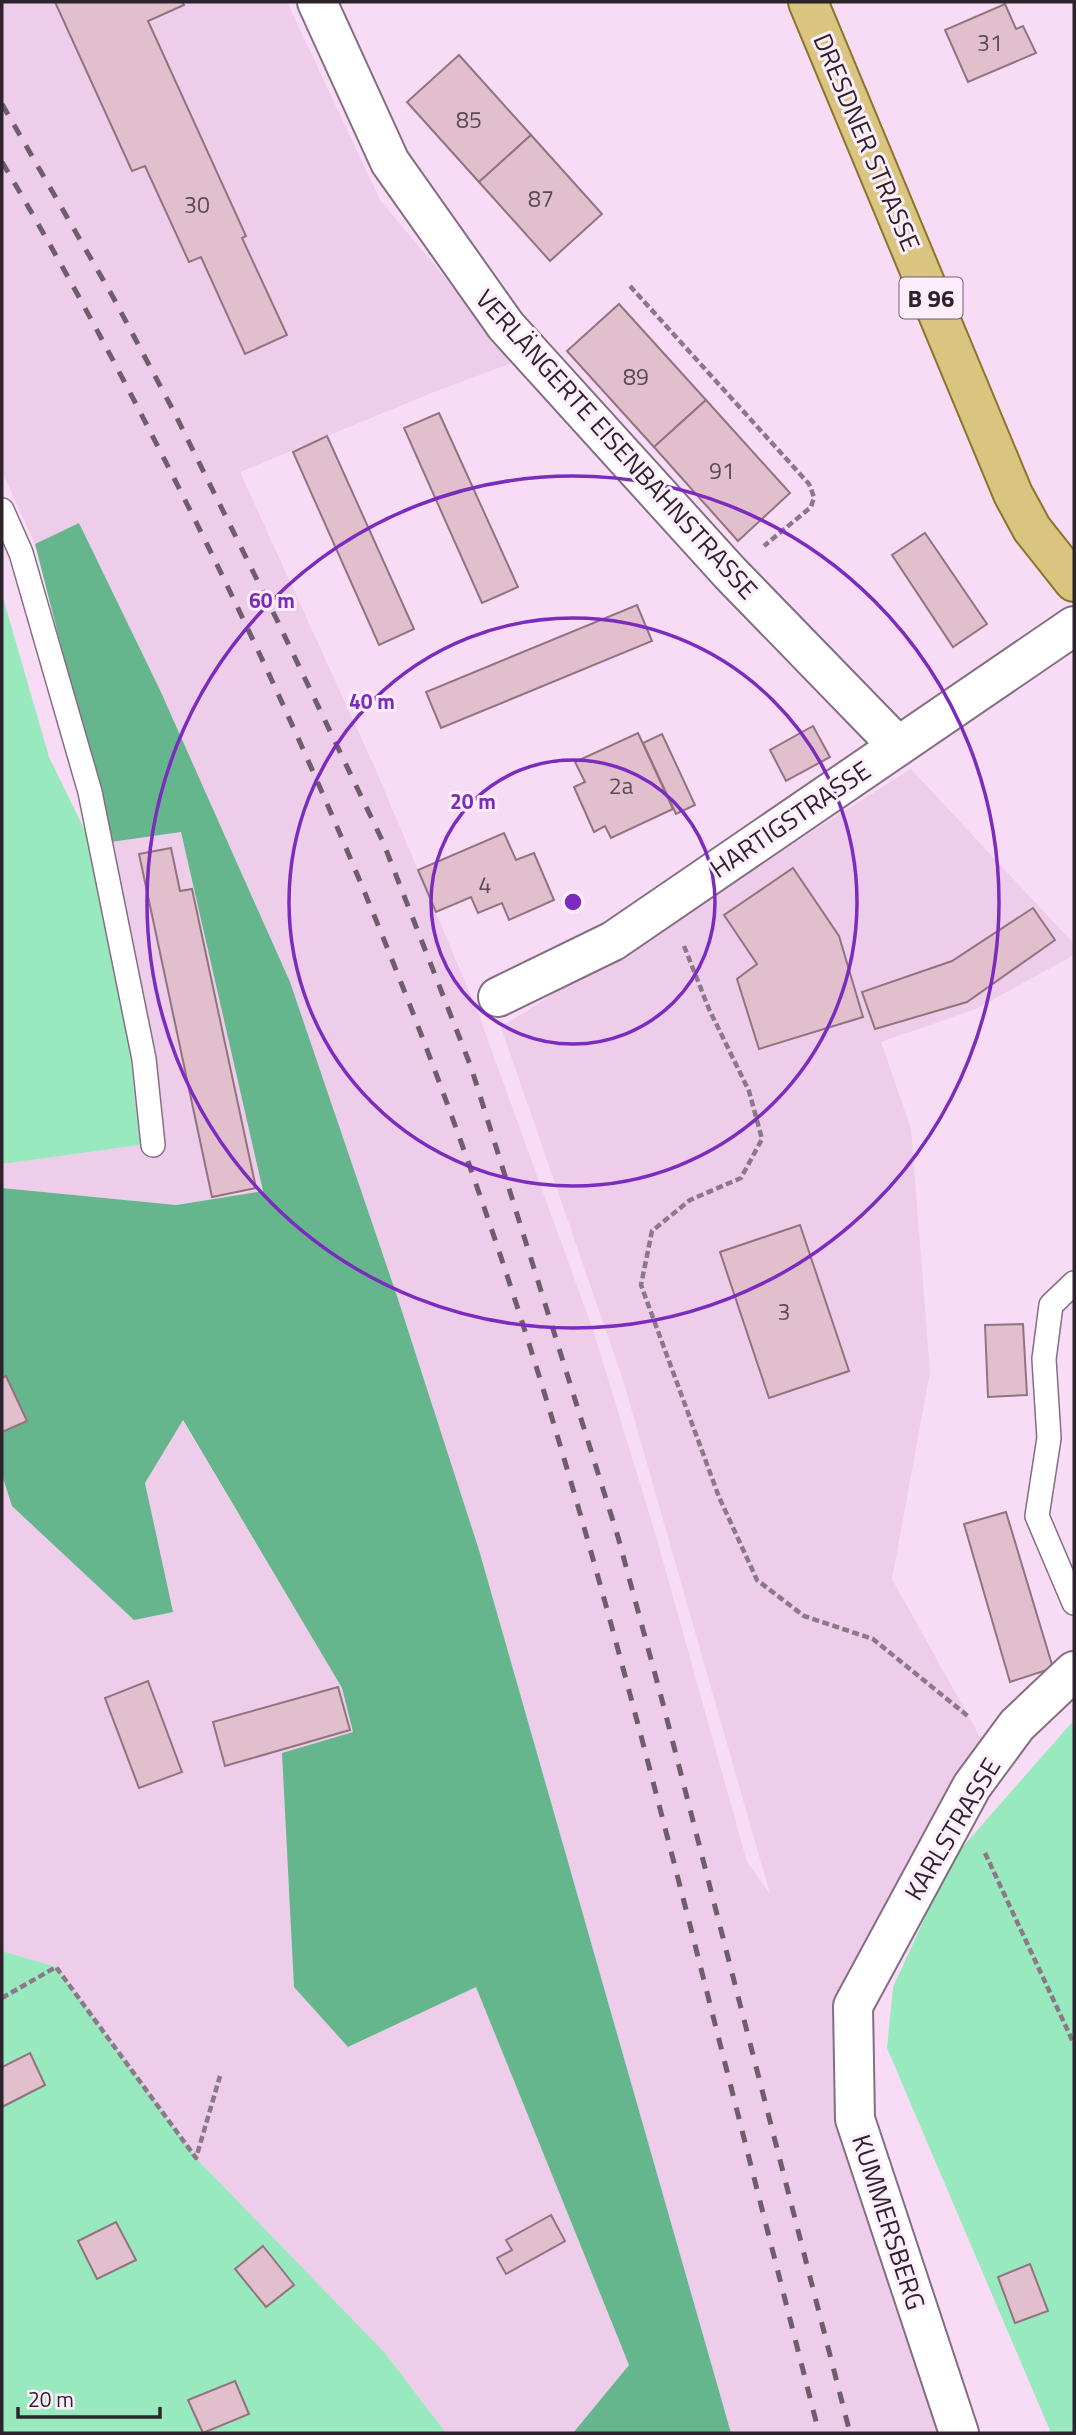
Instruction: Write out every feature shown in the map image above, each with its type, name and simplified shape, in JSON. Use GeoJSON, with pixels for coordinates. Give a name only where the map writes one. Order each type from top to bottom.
{"type":"FeatureCollection","features":[{"type":"Feature","properties":{"kind":"main road","name":"DRESDNER STRASSE"},"geometry":{"type":"LineString","coordinates":[[808,2],[1013,494],[1032,529],[1074,582]]}},
{"type":"Feature","properties":{"kind":"street","name":"VERLÄNGERTE EISENBAHNSTRASSE"},"geometry":{"type":"LineString","coordinates":[[317,2],[390,162],[506,326],[730,573],[898,746]]}},
{"type":"Feature","properties":{"kind":"street","name":"HARTIGSTRASSE"},"geometry":{"type":"LineString","coordinates":[[498,997],[612,941],[1074,626]]}},
{"type":"Feature","properties":{"kind":"street","name":"KARLSTRASSE"},"geometry":{"type":"LineString","coordinates":[[853,2006],[961,1802],[1017,1725],[1074,1671]]}},
{"type":"Feature","properties":{"kind":"street","name":"KUMMERSBERG"},"geometry":{"type":"LineString","coordinates":[[853,2006],[855,2119],[959,2433]]}},
{"type":"Feature","properties":{"kind":"lane"},"geometry":{"type":"LineString","coordinates":[[2,510],[21,553],[90,792],[144,1059],[153,1145]]}},
{"type":"Feature","properties":{"kind":"lane"},"geometry":{"type":"LineString","coordinates":[[1074,1283],[1051,1306],[1044,1359],[1049,1438],[1037,1516],[1074,1603]]}},
{"type":"Feature","properties":{"kind":"path"},"geometry":{"type":"LineString","coordinates":[[630,286],[809,484],[814,497],[811,507],[730,573]]}},
{"type":"Feature","properties":{"kind":"path"},"geometry":{"type":"LineString","coordinates":[[666,903],[709,1009],[749,1091],[762,1139],[741,1178],[690,1200],[652,1231],[641,1285],[719,1497],[757,1580],[804,1616],[873,1639],[941,1696],[1004,1743]]}},
{"type":"Feature","properties":{"kind":"path"},"geometry":{"type":"LineString","coordinates":[[961,1802],[1074,2044]]}},
{"type":"Feature","properties":{"kind":"path"},"geometry":{"type":"LineString","coordinates":[[2,1998],[56,1967],[196,2158],[220,2076]]}},
{"type":"Feature","properties":{"kind":"shaded area"},"geometry":{"type":"Polygon","coordinates":[[[2,2],[287,2],[380,200],[515,362],[434,392],[240,472],[375,768],[477,1010],[594,1333],[656,1536],[747,1862],[770,1894],[624,1383],[501,1027],[911,769],[1074,944],[1074,955],[976,1009],[881,1042],[911,1129],[930,1372],[892,1579],[985,1746],[842,1996],[944,2433],[731,2433],[479,1550],[397,1296],[290,983],[160,690],[79,523],[35,544],[2,471],[2,2]]]}},
{"type":"Feature","properties":{"kind":"shaded area"},"geometry":{"type":"Polygon","coordinates":[[[181,832],[263,1191],[176,1205],[2,1188],[2,1164],[140,1145],[111,842],[181,832]]]}},
{"type":"Feature","properties":{"kind":"shaded area"},"geometry":{"type":"Polygon","coordinates":[[[182,1420],[342,1688],[353,1733],[349,2047],[476,1986],[629,2365],[573,2433],[446,2433],[385,2353],[196,2158],[56,1967],[2,1951],[2,1475],[12,1506],[172,1612],[145,1483],[182,1420]]]}},
{"type":"Feature","properties":{"kind":"green space"},"geometry":{"type":"Polygon","coordinates":[[[79,523],[160,690],[290,982],[397,1296],[479,1550],[731,2433],[573,2433],[629,2365],[476,1987],[348,2047],[294,1987],[282,1753],[353,1732],[342,1688],[183,1420],[145,1483],[173,1612],[134,1620],[12,1506],[2,1475],[2,1188],[176,1205],[263,1191],[181,832],[111,842],[35,544],[79,523]]]}},
{"type":"Feature","properties":{"kind":"green space"},"geometry":{"type":"Polygon","coordinates":[[[2,594],[49,757],[90,841],[120,959],[140,1145],[2,1164],[2,594]]]}},
{"type":"Feature","properties":{"kind":"green space"},"geometry":{"type":"Polygon","coordinates":[[[1074,1720],[1074,2433],[1051,2433],[887,2048],[893,1987],[952,1859],[1074,1720]]]}},
{"type":"Feature","properties":{"kind":"green space"},"geometry":{"type":"Polygon","coordinates":[[[2,1951],[56,1967],[196,2158],[385,2353],[446,2433],[2,2433],[2,1951]]]}},
{"type":"Feature","properties":{"kind":"building"},"geometry":{"type":"Polygon","coordinates":[[[55,2],[182,2],[184,5],[148,21],[246,236],[242,238],[287,335],[245,354],[201,257],[189,262],[145,166],[132,171],[55,2]]]}},
{"type":"Feature","properties":{"kind":"building"},"geometry":{"type":"Polygon","coordinates":[[[1005,4],[1016,29],[1023,26],[1036,53],[968,82],[945,30],[1005,4]]]}},
{"type":"Feature","properties":{"kind":"building"},"geometry":{"type":"Polygon","coordinates":[[[459,55],[531,135],[479,182],[407,102],[459,55]]]}},
{"type":"Feature","properties":{"kind":"building"},"geometry":{"type":"Polygon","coordinates":[[[531,135],[602,214],[550,261],[479,182],[531,135]]]}},
{"type":"Feature","properties":{"kind":"building"},"geometry":{"type":"Polygon","coordinates":[[[619,304],[706,400],[654,447],[567,351],[619,304]]]}},
{"type":"Feature","properties":{"kind":"building"},"geometry":{"type":"Polygon","coordinates":[[[706,400],[790,493],[738,541],[654,447],[706,400]]]}},
{"type":"Feature","properties":{"kind":"building"},"geometry":{"type":"Polygon","coordinates":[[[439,413],[518,587],[482,603],[404,428],[439,413]]]}},
{"type":"Feature","properties":{"kind":"building"},"geometry":{"type":"Polygon","coordinates":[[[327,436],[414,629],[379,645],[293,452],[327,436]]]}},
{"type":"Feature","properties":{"kind":"building"},"geometry":{"type":"Polygon","coordinates":[[[925,533],[987,624],[953,647],[892,555],[925,533]]]}},
{"type":"Feature","properties":{"kind":"building"},"geometry":{"type":"Polygon","coordinates":[[[637,605],[652,641],[441,728],[426,692],[637,605]]]}},
{"type":"Feature","properties":{"kind":"building"},"geometry":{"type":"Polygon","coordinates":[[[813,726],[830,757],[786,781],[770,750],[813,726]]]}},
{"type":"Feature","properties":{"kind":"building"},"geometry":{"type":"Polygon","coordinates":[[[638,733],[673,809],[611,838],[605,826],[594,832],[574,787],[585,782],[575,762],[638,733]]]}},
{"type":"Feature","properties":{"kind":"building"},"geometry":{"type":"Polygon","coordinates":[[[662,734],[695,805],[676,814],[643,743],[662,734]]]}},
{"type":"Feature","properties":{"kind":"building"},"geometry":{"type":"Polygon","coordinates":[[[504,833],[516,860],[534,853],[554,900],[509,920],[502,903],[478,913],[471,897],[436,912],[418,870],[504,833]]]}},
{"type":"Feature","properties":{"kind":"building"},"geometry":{"type":"Polygon","coordinates":[[[171,848],[180,891],[192,889],[256,1188],[212,1197],[139,854],[171,848]]]}},
{"type":"Feature","properties":{"kind":"building"},"geometry":{"type":"Polygon","coordinates":[[[793,868],[839,936],[863,1017],[759,1049],[737,979],[757,964],[724,915],[793,868]]]}},
{"type":"Feature","properties":{"kind":"building"},"geometry":{"type":"Polygon","coordinates":[[[1033,908],[1055,940],[967,1002],[875,1029],[862,992],[952,961],[1033,908]]]}},
{"type":"Feature","properties":{"kind":"building"},"geometry":{"type":"Polygon","coordinates":[[[800,1225],[849,1371],[769,1398],[720,1252],[800,1225]]]}},
{"type":"Feature","properties":{"kind":"building"},"geometry":{"type":"Polygon","coordinates":[[[1023,1324],[1027,1395],[988,1397],[985,1325],[1023,1324]]]}},
{"type":"Feature","properties":{"kind":"building"},"geometry":{"type":"Polygon","coordinates":[[[6,1376],[27,1421],[2,1432],[2,1378],[6,1376]]]}},
{"type":"Feature","properties":{"kind":"building"},"geometry":{"type":"Polygon","coordinates":[[[1006,1512],[1053,1668],[1010,1682],[964,1524],[1006,1512]]]}},
{"type":"Feature","properties":{"kind":"building"},"geometry":{"type":"Polygon","coordinates":[[[148,1681],[182,1772],[139,1788],[105,1698],[148,1681]]]}},
{"type":"Feature","properties":{"kind":"building"},"geometry":{"type":"Polygon","coordinates":[[[338,1687],[350,1730],[225,1766],[213,1722],[338,1687]]]}},
{"type":"Feature","properties":{"kind":"building"},"geometry":{"type":"Polygon","coordinates":[[[30,2053],[45,2085],[2,2107],[2,2067],[30,2053]]]}},
{"type":"Feature","properties":{"kind":"building"},"geometry":{"type":"Polygon","coordinates":[[[551,2215],[565,2241],[506,2274],[497,2258],[512,2250],[506,2240],[551,2215]]]}},
{"type":"Feature","properties":{"kind":"building"},"geometry":{"type":"Polygon","coordinates":[[[116,2222],[136,2260],[97,2279],[78,2241],[116,2222]]]}},
{"type":"Feature","properties":{"kind":"building"},"geometry":{"type":"Polygon","coordinates":[[[263,2246],[294,2285],[266,2307],[235,2269],[263,2246]]]}},
{"type":"Feature","properties":{"kind":"building"},"geometry":{"type":"Polygon","coordinates":[[[1030,2264],[1048,2311],[1015,2323],[998,2277],[1030,2264]]]}},
{"type":"Feature","properties":{"kind":"building"},"geometry":{"type":"Polygon","coordinates":[[[235,2381],[249,2414],[203,2433],[188,2400],[235,2381]]]}},
{"type":"Feature","properties":{"kind":"railway"},"geometry":{"type":"LineString","coordinates":[[2,104],[113,297],[173,410],[276,618],[383,842],[471,1067],[618,1537],[850,2433]]}},
{"type":"Feature","properties":{"kind":"railway"},"geometry":{"type":"LineString","coordinates":[[2,162],[53,249],[124,382],[193,516],[290,719],[378,926],[459,1136],[531,1350],[596,1569],[819,2433]]}}]}
